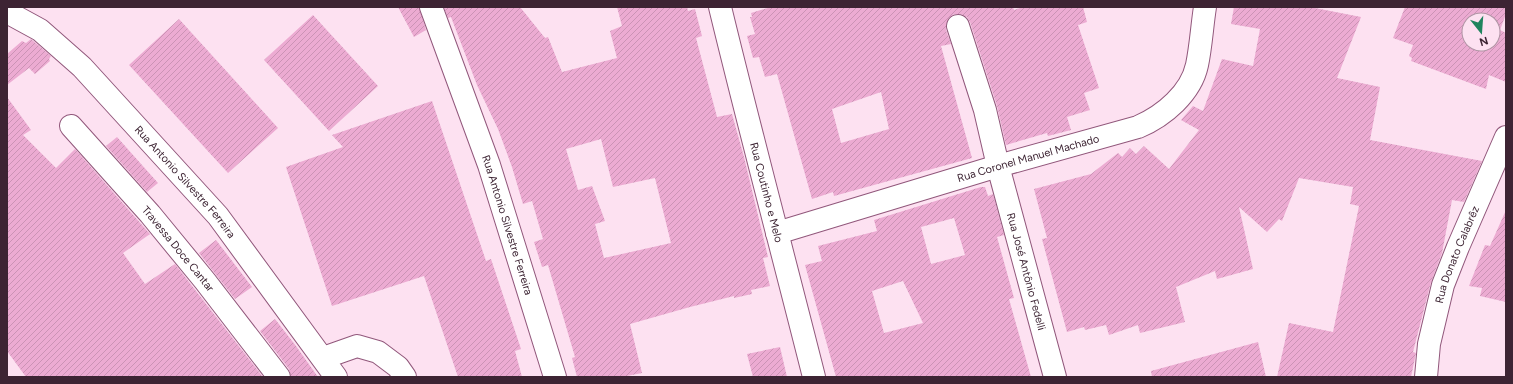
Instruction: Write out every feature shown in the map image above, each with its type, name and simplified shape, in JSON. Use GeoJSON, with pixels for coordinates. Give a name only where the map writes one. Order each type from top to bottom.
{"type":"FeatureCollection","features":[{"type":"Feature","properties":{"kind":"street","name":"Rua Antonio Silvestre Ferreira"},"geometry":{"type":"LineString","coordinates":[[431,7],[489,165],[555,377]]}},
{"type":"Feature","properties":{"kind":"street","name":"Rua Coutinho e Melo"},"geometry":{"type":"LineString","coordinates":[[720,7],[753,143],[814,377]]}},
{"type":"Feature","properties":{"kind":"street","name":"Rua Coronel Manuel Machado"},"geometry":{"type":"LineString","coordinates":[[777,233],[998,166],[1138,127],[1151,122],[1170,108],[1187,89],[1197,66],[1205,7]]}},
{"type":"Feature","properties":{"kind":"street","name":"Rua Antonio Silvestre Ferreira"},"geometry":{"type":"LineString","coordinates":[[7,12],[40,30],[82,67],[213,210],[336,377]]}},
{"type":"Feature","properties":{"kind":"street","name":"Rua José Antônio Fedelli"},"geometry":{"type":"LineString","coordinates":[[958,26],[985,110],[998,166],[1056,377]]}},
{"type":"Feature","properties":{"kind":"street","name":"Travessa Doce Cantar"},"geometry":{"type":"LineString","coordinates":[[71,126],[150,214],[205,281],[278,377]]}},
{"type":"Feature","properties":{"kind":"street","name":"Rua Donato Calabrêz"},"geometry":{"type":"LineString","coordinates":[[1426,377],[1429,344],[1443,285],[1506,137]]}},
{"type":"Feature","properties":{"kind":"street"},"geometry":{"type":"LineString","coordinates":[[323,358],[356,346],[378,352],[398,366],[405,377]]}},
{"type":"Feature","properties":{"kind":"building"},"geometry":{"type":"Polygon","coordinates":[[[398,7],[419,7],[426,30],[414,37],[398,7]]]}},
{"type":"Feature","properties":{"kind":"building"},"geometry":{"type":"Polygon","coordinates":[[[444,7],[520,7],[545,38],[548,37],[562,72],[617,58],[610,31],[622,26],[617,7],[687,7],[688,11],[695,9],[702,36],[696,38],[717,117],[732,114],[744,157],[768,257],[763,258],[770,286],[751,290],[752,294],[734,298],[734,296],[630,324],[642,373],[622,377],[577,377],[572,358],[575,357],[548,265],[542,267],[534,242],[543,239],[532,201],[523,204],[512,167],[498,129],[477,85],[451,17],[448,18],[444,7]],[[601,139],[566,149],[578,190],[592,186],[605,221],[595,224],[604,258],[671,243],[655,178],[613,187],[601,139]]]}},
{"type":"Feature","properties":{"kind":"building"},"geometry":{"type":"Polygon","coordinates":[[[771,7],[1013,7],[1014,10],[1023,7],[1083,7],[1087,22],[1078,25],[1099,88],[1084,93],[1090,110],[1067,117],[1071,130],[1048,136],[1047,133],[1006,145],[997,106],[970,22],[967,17],[961,14],[954,14],[949,18],[946,24],[946,30],[951,44],[941,46],[972,158],[834,196],[833,192],[812,199],[777,74],[765,77],[759,57],[753,58],[747,36],[755,34],[750,17],[752,17],[751,13],[771,7]],[[881,92],[832,109],[841,143],[889,129],[881,92]]]}},
{"type":"Feature","properties":{"kind":"building"},"geometry":{"type":"Polygon","coordinates":[[[1234,7],[1310,7],[1361,17],[1337,78],[1380,87],[1370,140],[1482,161],[1464,202],[1452,200],[1442,253],[1431,282],[1413,352],[1416,353],[1411,377],[1277,377],[1289,323],[1333,332],[1359,206],[1350,204],[1353,187],[1299,178],[1282,221],[1279,219],[1267,232],[1239,207],[1253,269],[1217,279],[1215,271],[1176,287],[1185,322],[1140,333],[1138,325],[1109,335],[1106,325],[1085,330],[1084,327],[1067,332],[1042,239],[1047,238],[1034,189],[1091,174],[1118,153],[1122,157],[1130,148],[1136,154],[1144,146],[1169,169],[1199,130],[1181,120],[1193,106],[1203,111],[1222,59],[1253,66],[1260,29],[1231,24],[1234,7]]]}},
{"type":"Feature","properties":{"kind":"building"},"geometry":{"type":"Polygon","coordinates":[[[1405,7],[1506,7],[1506,14],[1501,27],[1501,12],[1461,12],[1461,52],[1501,52],[1501,30],[1506,33],[1506,82],[1489,75],[1486,89],[1411,61],[1412,58],[1409,56],[1413,45],[1393,38],[1405,7]]]}},
{"type":"Feature","properties":{"kind":"building"},"geometry":{"type":"Polygon","coordinates":[[[313,15],[378,86],[329,131],[264,60],[313,15]]]}},
{"type":"Feature","properties":{"kind":"building"},"geometry":{"type":"Polygon","coordinates":[[[179,19],[278,128],[228,173],[129,65],[179,19]]]}},
{"type":"Feature","properties":{"kind":"building"},"geometry":{"type":"Polygon","coordinates":[[[31,39],[51,56],[49,59],[50,61],[35,74],[29,68],[7,85],[7,54],[22,41],[26,43],[31,39]]]}},
{"type":"Feature","properties":{"kind":"building"},"geometry":{"type":"Polygon","coordinates":[[[7,97],[31,130],[23,135],[56,168],[75,149],[150,234],[123,253],[145,284],[175,264],[263,377],[26,377],[7,351],[7,97]]]}},
{"type":"Feature","properties":{"kind":"building"},"geometry":{"type":"Polygon","coordinates":[[[432,101],[486,261],[491,259],[521,349],[515,351],[522,377],[458,377],[424,276],[332,306],[286,167],[343,147],[332,135],[432,101]]]}},
{"type":"Feature","properties":{"kind":"building"},"geometry":{"type":"Polygon","coordinates":[[[117,137],[158,183],[147,192],[106,146],[117,137]]]}},
{"type":"Feature","properties":{"kind":"building"},"geometry":{"type":"Polygon","coordinates":[[[981,187],[985,187],[988,196],[993,194],[1004,235],[997,237],[1014,298],[1009,299],[1031,377],[836,377],[805,265],[822,261],[818,246],[877,231],[874,220],[981,187]],[[954,218],[921,227],[931,264],[965,255],[954,218]],[[903,281],[872,291],[884,333],[923,323],[903,281]]]}},
{"type":"Feature","properties":{"kind":"building"},"geometry":{"type":"Polygon","coordinates":[[[1506,210],[1506,302],[1480,296],[1482,288],[1469,286],[1485,245],[1490,246],[1506,210]]]}},
{"type":"Feature","properties":{"kind":"building"},"geometry":{"type":"Polygon","coordinates":[[[216,240],[252,287],[235,299],[199,253],[216,240]]]}},
{"type":"Feature","properties":{"kind":"building"},"geometry":{"type":"Polygon","coordinates":[[[275,319],[318,377],[291,377],[289,369],[260,331],[275,319]]]}},
{"type":"Feature","properties":{"kind":"building"},"geometry":{"type":"Polygon","coordinates":[[[1258,342],[1266,377],[1152,377],[1151,371],[1258,342]]]}},
{"type":"Feature","properties":{"kind":"building"},"geometry":{"type":"Polygon","coordinates":[[[780,347],[787,377],[753,377],[747,354],[780,347]]]}}]}
